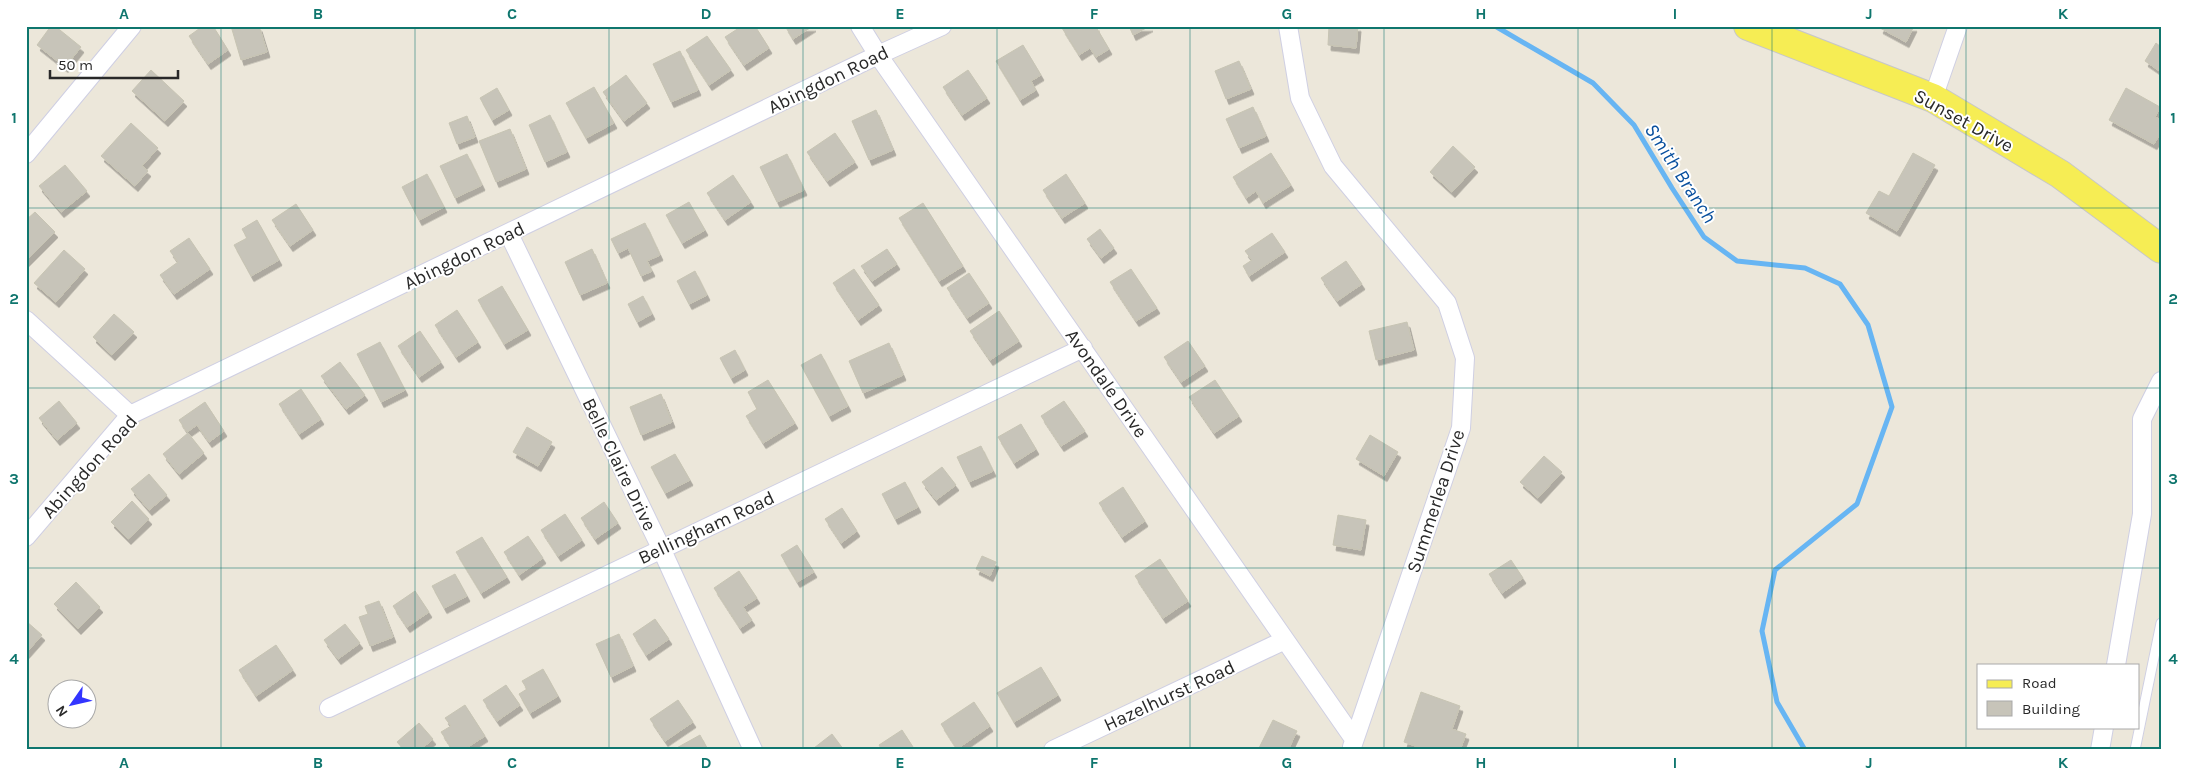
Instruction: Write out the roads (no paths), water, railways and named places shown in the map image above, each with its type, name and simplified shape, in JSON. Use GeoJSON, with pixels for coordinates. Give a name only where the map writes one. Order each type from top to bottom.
{"type":"FeatureCollection","features":[{"type":"Feature","properties":{"kind":"main road","name":"Sunset Drive"},"geometry":{"type":"LineString","coordinates":[[1748,26],[1933,98],[2060,174],[2161,249]]}},
{"type":"Feature","properties":{"kind":"street"},"geometry":{"type":"LineString","coordinates":[[26,154],[132,26]]}},
{"type":"Feature","properties":{"kind":"street","name":"Avondale Drive"},"geometry":{"type":"LineString","coordinates":[[860,26],[878,55],[1285,640],[1352,744]]}},
{"type":"Feature","properties":{"kind":"street","name":"Abingdon Road"},"geometry":{"type":"LineString","coordinates":[[26,537],[130,415],[942,26]]}},
{"type":"Feature","properties":{"kind":"street","name":"Summerlea Drive"},"geometry":{"type":"LineString","coordinates":[[1288,26],[1300,98],[1333,166],[1447,303],[1465,358],[1461,428],[1352,744]]}},
{"type":"Feature","properties":{"kind":"street"},"geometry":{"type":"LineString","coordinates":[[1933,98],[1958,26]]}},
{"type":"Feature","properties":{"kind":"street","name":"Belle Claire Drive"},"geometry":{"type":"LineString","coordinates":[[510,234],[661,548],[753,750]]}},
{"type":"Feature","properties":{"kind":"street"},"geometry":{"type":"LineString","coordinates":[[26,320],[130,415]]}},
{"type":"Feature","properties":{"kind":"street","name":"Bellingham Road"},"geometry":{"type":"LineString","coordinates":[[328,708],[1083,348]]}},
{"type":"Feature","properties":{"kind":"street"},"geometry":{"type":"LineString","coordinates":[[2116,664],[2142,514],[2142,419],[2161,381]]}},
{"type":"Feature","properties":{"kind":"street","name":"Hazelhurst Road"},"geometry":{"type":"LineString","coordinates":[[1053,750],[1285,640]]}},
{"type":"Feature","properties":{"kind":"street"},"geometry":{"type":"LineString","coordinates":[[2100,750],[2104,728]]}},
{"type":"Feature","properties":{"kind":"lane"},"geometry":{"type":"LineString","coordinates":[[2140,726],[2161,623]]}},
{"type":"Feature","properties":{"kind":"lane"},"geometry":{"type":"LineString","coordinates":[[2135,750],[2140,728]]}},
{"type":"Feature","properties":{"kind":"waterway","name":"Smith Branch"},"geometry":{"type":"LineString","coordinates":[[1495,26],[1593,83],[1634,125],[1704,237],[1737,261],[1805,268],[1840,284],[1868,325],[1892,407],[1857,504],[1775,570],[1762,631],[1777,702],[1805,750]]}}]}
